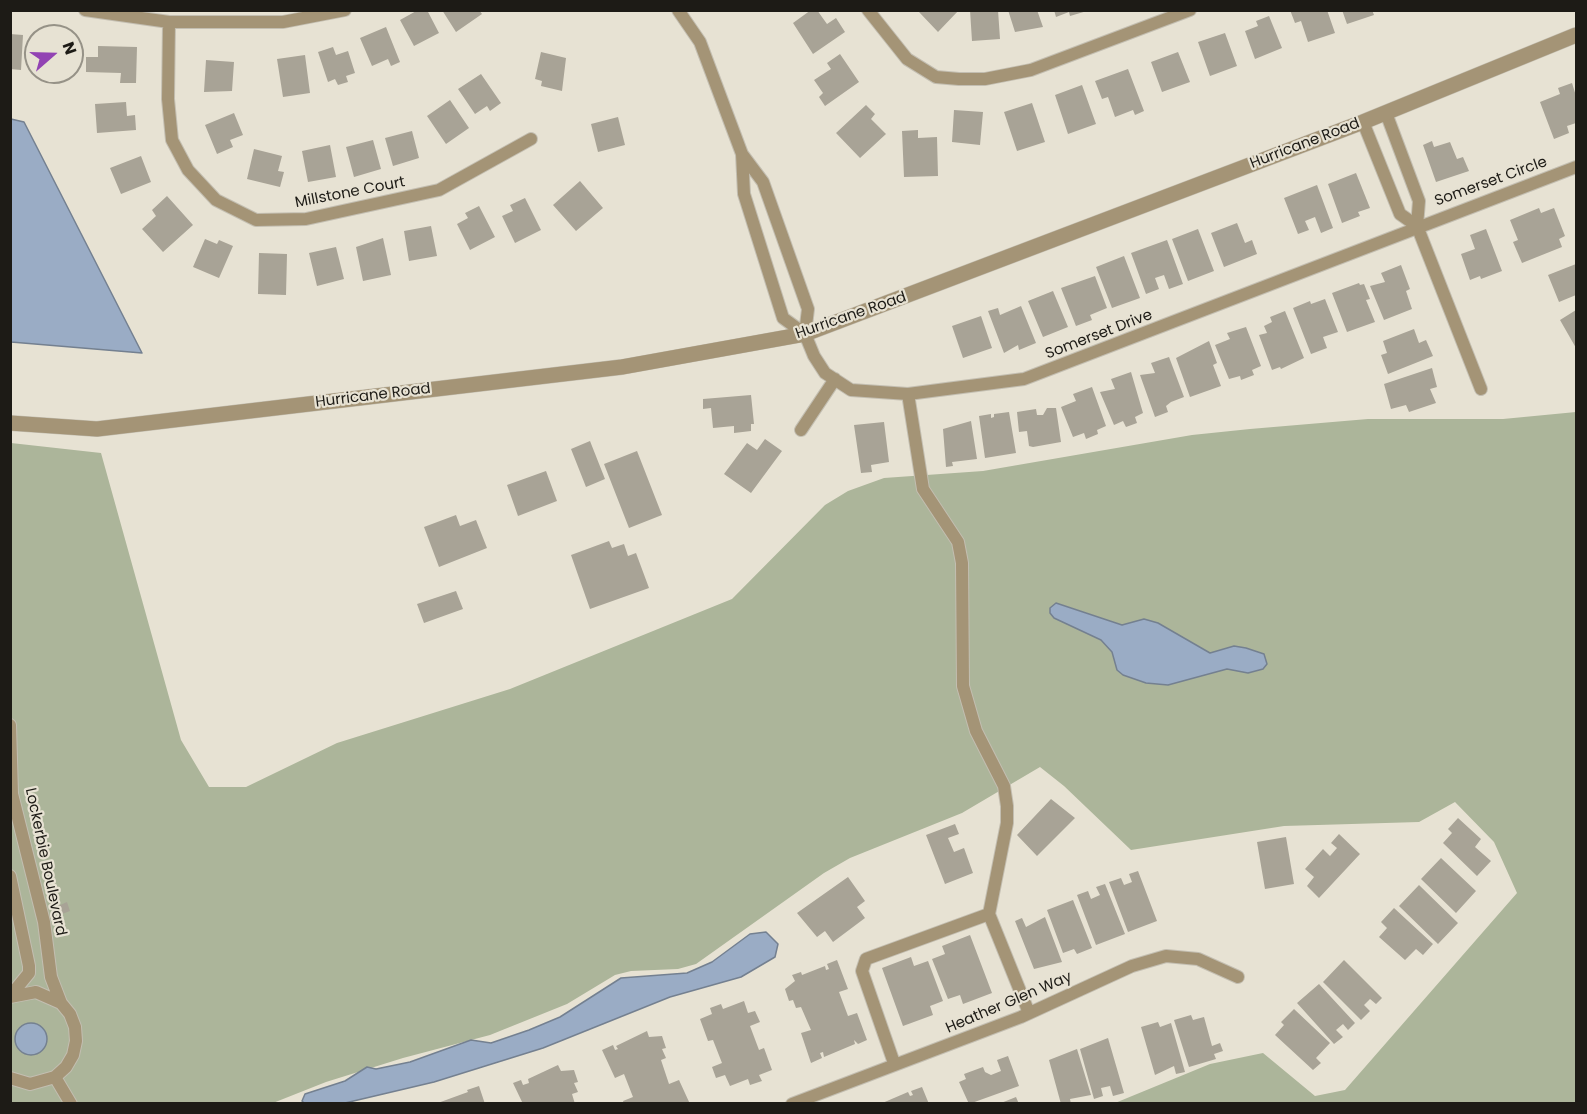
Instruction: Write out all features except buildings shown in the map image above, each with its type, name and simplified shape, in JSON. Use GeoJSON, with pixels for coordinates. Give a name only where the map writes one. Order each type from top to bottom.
{"type":"FeatureCollection","features":[{"type":"Feature","properties":{"kind":"street"},"geometry":{"type":"LineString","coordinates":[[85,10],[169,22],[283,22],[345,10]]}},
{"type":"Feature","properties":{"kind":"street"},"geometry":{"type":"LineString","coordinates":[[678,10],[700,42],[742,154],[763,182],[808,309],[805,334],[783,318],[744,194],[742,154]]}},
{"type":"Feature","properties":{"kind":"street"},"geometry":{"type":"LineString","coordinates":[[868,10],[896,49],[913,64],[936,77],[959,79],[985,79],[1031,70],[1190,10]]}},
{"type":"Feature","properties":{"kind":"street","name":"Millstone Court"},"geometry":{"type":"LineString","coordinates":[[169,22],[168,99],[172,140],[188,170],[216,200],[256,220],[306,219],[439,190],[531,139]]}},
{"type":"Feature","properties":{"kind":"street","name":"Hurricane Road"},"geometry":{"type":"LineString","coordinates":[[10,423],[97,429],[622,367],[805,334],[1363,122],[1576,35]]}},
{"type":"Feature","properties":{"kind":"street"},"geometry":{"type":"LineString","coordinates":[[1386,113],[1419,201],[1417,226],[1481,389]]}},
{"type":"Feature","properties":{"kind":"street"},"geometry":{"type":"LineString","coordinates":[[1363,122],[1400,214],[1417,226]]}},
{"type":"Feature","properties":{"kind":"street","name":"Somerset Circle"},"geometry":{"type":"LineString","coordinates":[[1417,226],[1576,166]]}},
{"type":"Feature","properties":{"kind":"street","name":"Somerset Drive"},"geometry":{"type":"LineString","coordinates":[[805,334],[814,356],[825,373],[851,390],[908,394],[1024,379],[1071,363],[1417,226]]}},
{"type":"Feature","properties":{"kind":"street"},"geometry":{"type":"LineString","coordinates":[[801,430],[835,379]]}},
{"type":"Feature","properties":{"kind":"street"},"geometry":{"type":"LineString","coordinates":[[908,394],[923,489],[958,542],[962,563],[963,686],[976,732],[1004,786],[1006,796],[1006,823],[989,914],[1029,1013]]}},
{"type":"Feature","properties":{"kind":"street","name":"Lockerbie Boulevard"},"geometry":{"type":"LineString","coordinates":[[10,725],[12,794],[44,922],[51,977],[60,1003],[70,1014],[76,1041],[73,1055],[55,1077]]}},
{"type":"Feature","properties":{"kind":"street"},"geometry":{"type":"LineString","coordinates":[[10,876],[29,966],[28,973],[10,996]]}},
{"type":"Feature","properties":{"kind":"street"},"geometry":{"type":"LineString","coordinates":[[894,1063],[862,971],[866,959],[989,914]]}},
{"type":"Feature","properties":{"kind":"street","name":"Heather Glen Way"},"geometry":{"type":"LineString","coordinates":[[792,1104],[1029,1013],[1132,966],[1166,956],[1198,959],[1238,977]]}},
{"type":"Feature","properties":{"kind":"street"},"geometry":{"type":"LineString","coordinates":[[10,996],[36,992],[60,1003]]}},
{"type":"Feature","properties":{"kind":"street"},"geometry":{"type":"LineString","coordinates":[[10,1078],[30,1083],[55,1077],[71,1104]]}},
{"type":"Feature","properties":{"kind":"green space"},"geometry":{"type":"Polygon","coordinates":[[[1576,412],[1576,1103],[1115,1103],[1210,1064],[1263,1053],[1315,1096],[1345,1090],[1517,893],[1494,842],[1455,802],[1419,822],[1284,826],[1131,850],[1064,786],[1040,767],[962,813],[850,858],[824,873],[696,964],[678,969],[631,971],[615,975],[567,1004],[490,1035],[403,1058],[326,1082],[273,1103],[11,1104],[11,443],[101,453],[181,740],[209,787],[246,787],[337,743],[510,689],[732,599],[825,505],[848,491],[884,478],[983,471],[1192,435],[1250,429],[1368,419],[1503,419],[1576,412]]]}},
{"type":"Feature","properties":{"kind":"water"},"geometry":{"type":"Polygon","coordinates":[[[11,119],[24,122],[142,353],[11,342],[11,119]]]}},
{"type":"Feature","properties":{"kind":"water"},"geometry":{"type":"Polygon","coordinates":[[[1056,603],[1122,625],[1144,619],[1158,623],[1210,653],[1234,646],[1246,648],[1264,654],[1267,664],[1263,669],[1248,673],[1227,669],[1168,685],[1146,683],[1123,675],[1117,670],[1112,652],[1101,640],[1054,618],[1050,613],[1050,608],[1056,603]]]}},
{"type":"Feature","properties":{"kind":"water"},"geometry":{"type":"Polygon","coordinates":[[[766,932],[778,944],[775,957],[741,977],[670,997],[543,1048],[434,1082],[345,1103],[304,1103],[302,1101],[305,1094],[345,1081],[367,1067],[376,1069],[410,1062],[471,1040],[491,1043],[529,1030],[560,1017],[621,978],[687,973],[712,962],[750,934],[766,932]]]}},
{"type":"Feature","properties":{"kind":"water"},"geometry":{"type":"Polygon","coordinates":[[[31,1023],[42,1028],[47,1039],[42,1050],[31,1055],[20,1050],[15,1039],[20,1028],[31,1023]]]}}]}
